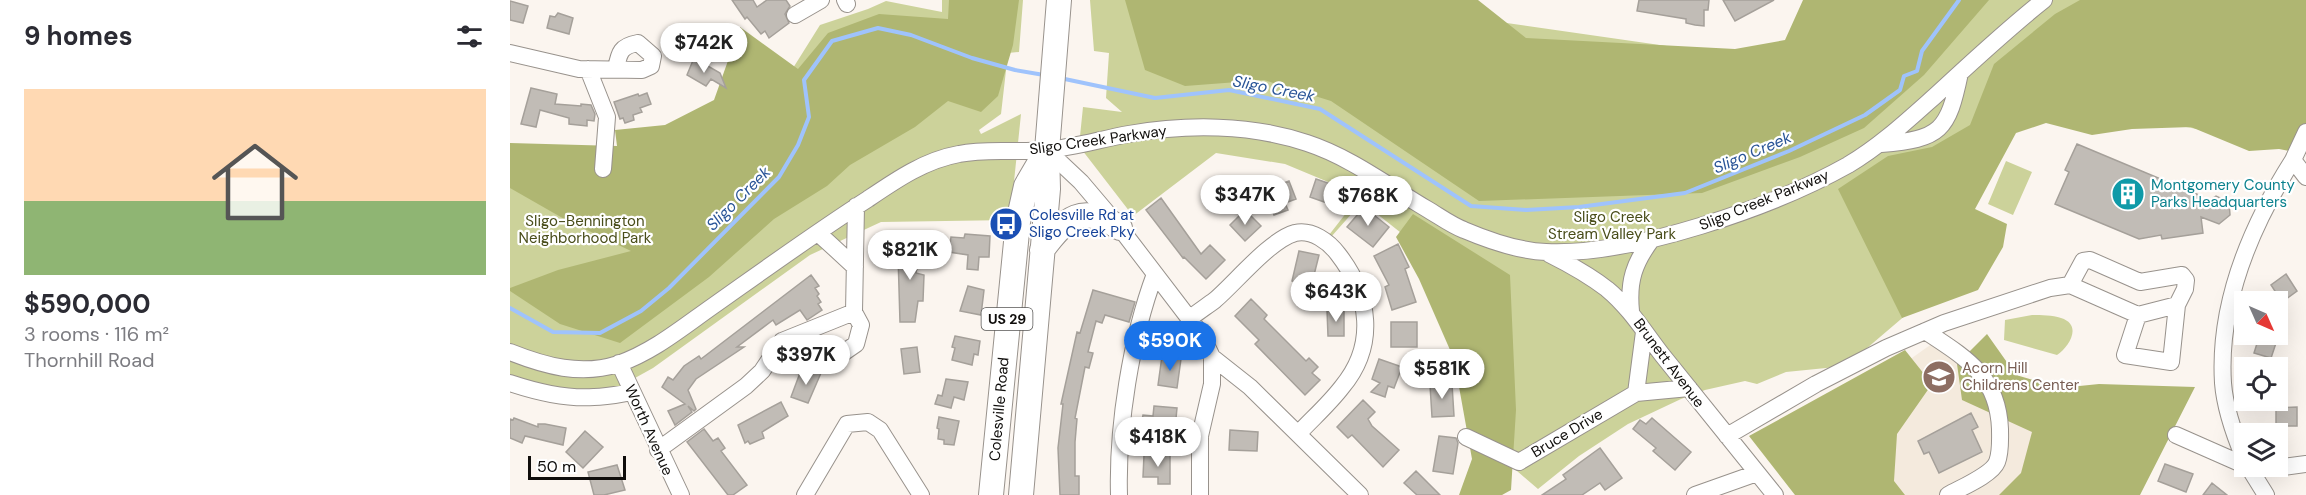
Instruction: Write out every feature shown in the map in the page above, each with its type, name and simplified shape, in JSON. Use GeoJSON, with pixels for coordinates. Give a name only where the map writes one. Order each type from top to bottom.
{"type":"FeatureCollection","features":[{"type":"Feature","properties":{"kind":"highway","name":"Colesville Road"},"geometry":{"type":"LineString","coordinates":[[1021,495],[1048,189],[1047,150],[1059,0]]}},
{"type":"Feature","properties":{"kind":"highway","name":"Colesville Road"},"geometry":{"type":"LineString","coordinates":[[991,495],[1018,222],[1026,186],[1047,150]]}},
{"type":"Feature","properties":{"kind":"highway"},"geometry":{"type":"LineString","coordinates":[[1041,252],[1061,225],[1078,216],[1102,217],[1120,228]]}},
{"type":"Feature","properties":{"kind":"street"},"geometry":{"type":"LineString","coordinates":[[795,15],[821,0]]}},
{"type":"Feature","properties":{"kind":"street","name":"Sligo Creek Parkway"},"geometry":{"type":"LineString","coordinates":[[510,352],[558,368],[582,369],[619,363],[661,343],[856,207],[928,162],[968,153],[1047,150],[1143,132],[1206,128],[1264,132],[1308,143],[1343,158],[1459,228],[1518,249],[1545,252],[1587,250],[1652,239],[1694,228],[1760,204],[1844,167],[1880,144],[2018,20],[2044,0]]}},
{"type":"Feature","properties":{"kind":"street"},"geometry":{"type":"LineString","coordinates":[[510,53],[579,69],[616,69]]}},
{"type":"Feature","properties":{"kind":"street"},"geometry":{"type":"LineString","coordinates":[[588,69],[607,117],[603,169]]}},
{"type":"Feature","properties":{"kind":"street"},"geometry":{"type":"LineString","coordinates":[[1880,144],[1923,138],[1938,129],[1948,119],[1960,73]]}},
{"type":"Feature","properties":{"kind":"street"},"geometry":{"type":"LineString","coordinates":[[2234,430],[2227,411],[2223,384],[2227,310],[2237,275],[2270,197],[2293,160],[2306,132]]}},
{"type":"Feature","properties":{"kind":"street"},"geometry":{"type":"LineString","coordinates":[[1047,150],[1082,182],[1120,228],[1201,334],[1212,357],[1212,384],[1200,436],[1200,495]]}},
{"type":"Feature","properties":{"kind":"street"},"geometry":{"type":"LineString","coordinates":[[2293,160],[2306,177]]}},
{"type":"Feature","properties":{"kind":"street"},"geometry":{"type":"LineString","coordinates":[[782,341],[791,364],[840,355],[856,344],[861,325],[854,312],[856,207]]}},
{"type":"Feature","properties":{"kind":"street"},"geometry":{"type":"LineString","coordinates":[[818,233],[855,267]]}},
{"type":"Feature","properties":{"kind":"street"},"geometry":{"type":"LineString","coordinates":[[1189,319],[1215,300],[1278,242],[1296,233],[1312,234],[1331,244],[1346,264],[1360,291],[1366,315],[1365,342],[1355,367],[1343,387],[1298,434]]}},
{"type":"Feature","properties":{"kind":"street"},"geometry":{"type":"LineString","coordinates":[[1631,311],[1629,292],[1633,272],[1652,239]]}},
{"type":"Feature","properties":{"kind":"street","name":"Brunett Avenue"},"geometry":{"type":"LineString","coordinates":[[1545,252],[1579,269],[1606,288],[1631,311],[1644,332],[1775,495]]}},
{"type":"Feature","properties":{"kind":"street"},"geometry":{"type":"LineString","coordinates":[[2070,285],[2083,261],[2090,260],[2140,282],[2182,275],[2186,280],[2185,289],[2177,305],[2171,363],[2125,354],[2138,315]]}},
{"type":"Feature","properties":{"kind":"street"},"geometry":{"type":"LineString","coordinates":[[1119,495],[1121,435],[1131,365],[1155,274]]}},
{"type":"Feature","properties":{"kind":"street"},"geometry":{"type":"LineString","coordinates":[[1727,436],[1826,379],[1886,348],[1925,331],[2050,288],[2070,285],[2138,315],[2177,305]]}},
{"type":"Feature","properties":{"kind":"street"},"geometry":{"type":"LineString","coordinates":[[658,450],[746,386],[762,371],[782,341],[800,332],[817,329],[854,312]]}},
{"type":"Feature","properties":{"kind":"street"},"geometry":{"type":"LineString","coordinates":[[1925,331],[1970,363],[1984,378],[1995,394],[2000,418],[2001,441],[1997,463],[1986,474],[1947,495]]}},
{"type":"Feature","properties":{"kind":"street"},"geometry":{"type":"LineString","coordinates":[[1636,393],[1644,332]]}},
{"type":"Feature","properties":{"kind":"street"},"geometry":{"type":"LineString","coordinates":[[1212,357],[1250,387],[1360,495]]}},
{"type":"Feature","properties":{"kind":"street","name":"Worth Avenue"},"geometry":{"type":"LineString","coordinates":[[619,363],[681,495]]}},
{"type":"Feature","properties":{"kind":"street"},"geometry":{"type":"LineString","coordinates":[[510,384],[537,392],[593,398],[632,392]]}},
{"type":"Feature","properties":{"kind":"street","name":"Bruce Drive"},"geometry":{"type":"LineString","coordinates":[[1466,437],[1519,462],[1636,393],[1689,388]]}},
{"type":"Feature","properties":{"kind":"street"},"geometry":{"type":"LineString","coordinates":[[805,495],[847,424],[868,422],[880,430],[921,495]]}},
{"type":"Feature","properties":{"kind":"street"},"geometry":{"type":"LineString","coordinates":[[2176,435],[2234,460]]}},
{"type":"Feature","properties":{"kind":"street"},"geometry":{"type":"LineString","coordinates":[[2288,466],[2306,464]]}},
{"type":"Feature","properties":{"kind":"street"},"geometry":{"type":"LineString","coordinates":[[1695,495],[1757,473]]}},
{"type":"Feature","properties":{"kind":"street"},"geometry":{"type":"LineString","coordinates":[[2255,477],[2266,495]]}},
{"type":"Feature","properties":{"kind":"shaded area","name":"Acorn Hill Childrens Center"},"geometry":{"type":"Polygon","coordinates":[[[1943,336],[2074,443],[2043,495],[1871,495],[1827,418],[1943,336]]]}},
{"type":"Feature","properties":{"kind":"green space","name":"Sligo-Bennington Neighborhood Park"},"geometry":{"type":"Polygon","coordinates":[[[942,0],[1023,0],[1019,52],[1008,53],[1001,114],[979,130],[981,134],[1021,114],[1010,220],[881,222],[810,255],[653,368],[617,388],[597,395],[510,382],[510,155],[673,159],[761,119],[820,25],[886,1],[942,12],[942,0]]]}},
{"type":"Feature","properties":{"kind":"green space"},"geometry":{"type":"Polygon","coordinates":[[[949,0],[1019,0],[1013,45],[998,96],[981,112],[948,101],[915,127],[850,165],[827,186],[774,219],[709,277],[620,343],[560,324],[510,291],[510,288],[558,270],[631,251],[566,220],[510,188],[510,143],[617,146],[615,130],[665,125],[714,100],[740,27],[798,69],[828,33],[879,14],[948,19],[949,0]]]}},
{"type":"Feature","properties":{"kind":"green space","name":"Sligo Creek Stream Valley Park"},"geometry":{"type":"Polygon","coordinates":[[[1090,0],[1346,0],[1792,64],[1819,0],[2306,0],[2281,144],[2012,96],[1907,314],[1846,366],[1786,372],[1757,384],[1745,381],[1705,390],[1681,399],[1628,424],[1579,456],[1538,489],[1474,434],[1451,321],[1410,240],[1362,202],[1331,237],[1329,235],[1357,199],[1345,189],[1285,164],[1216,153],[1133,216],[1079,146],[1083,107],[1122,112],[1106,98],[1109,53],[1094,51],[1090,0]]]}},
{"type":"Feature","properties":{"kind":"green space"},"geometry":{"type":"Polygon","coordinates":[[[1125,0],[1478,0],[1526,38],[1735,49],[1785,40],[1803,0],[1989,0],[1924,75],[1864,128],[1800,157],[1702,193],[1479,201],[1331,101],[1264,80],[1185,86],[1145,70],[1125,0]]]}},
{"type":"Feature","properties":{"kind":"green space"},"geometry":{"type":"Polygon","coordinates":[[[2080,0],[2306,0],[2306,154],[2279,149],[2249,151],[2191,127],[2132,129],[2092,135],[2046,123],[2016,133],[1975,209],[2007,224],[2003,247],[1978,290],[1902,318],[1838,189],[1888,156],[1932,147],[1970,125],[1994,64],[2055,14],[2080,0]]]}},
{"type":"Feature","properties":{"kind":"green space"},"geometry":{"type":"Polygon","coordinates":[[[2006,161],[2032,172],[2013,215],[1988,204],[2006,161]]]}},
{"type":"Feature","properties":{"kind":"green space"},"geometry":{"type":"Polygon","coordinates":[[[1413,214],[1510,275],[1516,410],[1511,490],[1502,495],[1459,495],[1472,459],[1454,359],[1419,279],[1396,237],[1413,214]]]}},
{"type":"Feature","properties":{"kind":"green space"},"geometry":{"type":"Polygon","coordinates":[[[2047,315],[2068,321],[2073,331],[2072,336],[2066,347],[2057,355],[2004,340],[2005,320],[2047,315]]]}},
{"type":"Feature","properties":{"kind":"green space"},"geometry":{"type":"Polygon","coordinates":[[[1987,334],[2016,375],[2060,388],[2099,384],[2195,387],[2140,495],[1999,495],[2021,473],[2032,432],[1962,400],[1957,364],[1987,334]]]}},
{"type":"Feature","properties":{"kind":"green space"},"geometry":{"type":"Polygon","coordinates":[[[1905,350],[1932,384],[1897,434],[1894,481],[1905,495],[1795,495],[1749,436],[1905,350]]]}},
{"type":"Feature","properties":{"kind":"building"},"geometry":{"type":"Polygon","coordinates":[[[732,0],[753,0],[757,7],[767,0],[786,0],[790,6],[785,14],[789,23],[769,38],[765,31],[761,34],[747,17],[745,19],[732,0]]]}},
{"type":"Feature","properties":{"kind":"building"},"geometry":{"type":"Polygon","coordinates":[[[1639,0],[1709,0],[1708,10],[1704,10],[1704,26],[1686,23],[1686,19],[1637,11],[1639,0]]]}},
{"type":"Feature","properties":{"kind":"building"},"geometry":{"type":"Polygon","coordinates":[[[1723,0],[1774,0],[1735,21],[1723,0]]]}},
{"type":"Feature","properties":{"kind":"building"},"geometry":{"type":"Polygon","coordinates":[[[510,1],[528,6],[523,23],[510,20],[510,1]]]}},
{"type":"Feature","properties":{"kind":"building"},"geometry":{"type":"Polygon","coordinates":[[[558,13],[573,18],[569,34],[547,28],[550,16],[555,17],[558,13]]]}},
{"type":"Feature","properties":{"kind":"building"},"geometry":{"type":"Polygon","coordinates":[[[694,58],[720,73],[726,88],[711,79],[706,86],[687,75],[694,58]]]}},
{"type":"Feature","properties":{"kind":"building"},"geometry":{"type":"Polygon","coordinates":[[[531,88],[557,94],[555,104],[591,105],[595,114],[594,121],[587,120],[587,126],[569,124],[569,118],[540,110],[536,127],[521,124],[531,88]]]}},
{"type":"Feature","properties":{"kind":"building"},"geometry":{"type":"Polygon","coordinates":[[[647,93],[651,104],[640,108],[642,112],[633,115],[634,120],[625,123],[623,118],[620,119],[614,102],[647,93]]]}},
{"type":"Feature","properties":{"kind":"building","name":"Montgomery County Parks Headquarters"},"geometry":{"type":"Polygon","coordinates":[[[2077,144],[2199,195],[2200,207],[2216,196],[2229,202],[2230,215],[2219,224],[2201,217],[2203,233],[2162,239],[2161,235],[2139,239],[2055,204],[2069,172],[2065,170],[2077,144]]]}},
{"type":"Feature","properties":{"kind":"building"},"geometry":{"type":"Polygon","coordinates":[[[1316,179],[1351,191],[1344,209],[1310,197],[1316,179]]]}},
{"type":"Feature","properties":{"kind":"building"},"geometry":{"type":"Polygon","coordinates":[[[1289,181],[1296,199],[1285,203],[1288,210],[1274,215],[1265,190],[1289,181]]]}},
{"type":"Feature","properties":{"kind":"building"},"geometry":{"type":"Polygon","coordinates":[[[1161,198],[1201,254],[1210,245],[1225,260],[1206,279],[1183,258],[1146,210],[1161,198]]]}},
{"type":"Feature","properties":{"kind":"building"},"geometry":{"type":"Polygon","coordinates":[[[1364,207],[1389,227],[1373,247],[1347,227],[1364,207]]]}},
{"type":"Feature","properties":{"kind":"building"},"geometry":{"type":"Polygon","coordinates":[[[1245,210],[1261,226],[1245,241],[1230,225],[1245,210]]]}},
{"type":"Feature","properties":{"kind":"building"},"geometry":{"type":"Polygon","coordinates":[[[965,234],[990,236],[989,257],[979,257],[978,270],[967,269],[968,255],[949,252],[951,237],[964,238],[965,234]]]}},
{"type":"Feature","properties":{"kind":"building"},"geometry":{"type":"Polygon","coordinates":[[[919,243],[919,254],[924,254],[924,268],[917,268],[916,273],[924,275],[923,301],[918,301],[915,322],[900,322],[898,255],[900,255],[900,244],[919,243]]]}},
{"type":"Feature","properties":{"kind":"building"},"geometry":{"type":"Polygon","coordinates":[[[1398,244],[1409,267],[1405,269],[1416,302],[1392,310],[1385,287],[1389,285],[1374,256],[1398,244]]]}},
{"type":"Feature","properties":{"kind":"building"},"geometry":{"type":"Polygon","coordinates":[[[1299,251],[1319,255],[1314,275],[1310,274],[1308,285],[1292,281],[1299,251]]]}},
{"type":"Feature","properties":{"kind":"building"},"geometry":{"type":"Polygon","coordinates":[[[2286,274],[2297,291],[2288,298],[2288,291],[2275,291],[2271,285],[2286,274]]]}},
{"type":"Feature","properties":{"kind":"building"},"geometry":{"type":"Polygon","coordinates":[[[811,275],[819,286],[815,288],[821,302],[818,304],[822,310],[807,320],[800,310],[776,325],[773,320],[737,347],[744,347],[696,379],[688,390],[696,409],[694,411],[688,406],[692,412],[675,425],[668,411],[685,404],[662,387],[668,377],[673,380],[684,366],[699,356],[701,359],[811,275]]]}},
{"type":"Feature","properties":{"kind":"building"},"geometry":{"type":"Polygon","coordinates":[[[968,286],[984,290],[981,315],[960,311],[968,286]]]}},
{"type":"Feature","properties":{"kind":"building"},"geometry":{"type":"Polygon","coordinates":[[[1093,290],[1135,302],[1129,322],[1105,315],[1102,323],[1096,321],[1088,352],[1093,353],[1089,368],[1085,367],[1075,418],[1077,419],[1075,476],[1079,476],[1079,495],[1060,495],[1058,448],[1063,404],[1061,404],[1077,332],[1080,333],[1093,290]]]}},
{"type":"Feature","properties":{"kind":"building"},"geometry":{"type":"Polygon","coordinates":[[[1251,299],[1267,315],[1264,319],[1306,361],[1309,358],[1318,367],[1312,373],[1320,380],[1305,395],[1255,344],[1259,340],[1235,316],[1251,299]]]}},
{"type":"Feature","properties":{"kind":"building"},"geometry":{"type":"Polygon","coordinates":[[[1327,310],[1344,310],[1344,336],[1328,336],[1327,310]]]}},
{"type":"Feature","properties":{"kind":"building"},"geometry":{"type":"Polygon","coordinates":[[[1391,322],[1417,322],[1417,347],[1391,347],[1391,322]]]}},
{"type":"Feature","properties":{"kind":"building"},"geometry":{"type":"Polygon","coordinates":[[[955,336],[980,341],[978,355],[974,354],[972,365],[952,360],[955,336]]]}},
{"type":"Feature","properties":{"kind":"building"},"geometry":{"type":"Polygon","coordinates":[[[819,337],[821,348],[798,352],[796,347],[819,337]]]}},
{"type":"Feature","properties":{"kind":"building"},"geometry":{"type":"Polygon","coordinates":[[[2257,345],[2275,345],[2271,357],[2254,353],[2257,345]]]}},
{"type":"Feature","properties":{"kind":"building"},"geometry":{"type":"Polygon","coordinates":[[[917,347],[920,372],[904,374],[901,349],[917,347]]]}},
{"type":"Feature","properties":{"kind":"building"},"geometry":{"type":"Polygon","coordinates":[[[1162,356],[1181,359],[1177,388],[1158,385],[1162,356]]]}},
{"type":"Feature","properties":{"kind":"building"},"geometry":{"type":"Polygon","coordinates":[[[1379,359],[1402,367],[1394,388],[1388,386],[1385,397],[1371,392],[1380,383],[1372,379],[1379,359]]]}},
{"type":"Feature","properties":{"kind":"building"},"geometry":{"type":"Polygon","coordinates":[[[814,370],[821,373],[808,403],[791,397],[800,373],[814,370]]]}},
{"type":"Feature","properties":{"kind":"building"},"geometry":{"type":"Polygon","coordinates":[[[946,379],[968,382],[964,400],[954,397],[951,408],[935,404],[938,395],[942,396],[946,379]]]}},
{"type":"Feature","properties":{"kind":"building"},"geometry":{"type":"Polygon","coordinates":[[[1452,384],[1454,416],[1432,417],[1430,385],[1452,384]]]}},
{"type":"Feature","properties":{"kind":"building"},"geometry":{"type":"Polygon","coordinates":[[[1363,400],[1375,412],[1368,419],[1372,426],[1399,450],[1383,467],[1352,435],[1348,438],[1337,427],[1363,400]]]}},
{"type":"Feature","properties":{"kind":"building"},"geometry":{"type":"Polygon","coordinates":[[[781,402],[788,416],[762,432],[764,438],[750,444],[748,441],[745,443],[738,425],[781,402]]]}},
{"type":"Feature","properties":{"kind":"building"},"geometry":{"type":"Polygon","coordinates":[[[1154,406],[1177,408],[1175,429],[1141,425],[1143,415],[1153,416],[1154,406]]]}},
{"type":"Feature","properties":{"kind":"building"},"geometry":{"type":"Polygon","coordinates":[[[2288,407],[2297,407],[2297,426],[2276,423],[2276,411],[2288,411],[2288,407]]]}},
{"type":"Feature","properties":{"kind":"building"},"geometry":{"type":"Polygon","coordinates":[[[1971,413],[1978,427],[1972,430],[1982,452],[1939,473],[1929,452],[1924,454],[1918,441],[1971,413]]]}},
{"type":"Feature","properties":{"kind":"building"},"geometry":{"type":"Polygon","coordinates":[[[939,417],[959,421],[954,445],[944,444],[944,440],[938,439],[939,417]]]}},
{"type":"Feature","properties":{"kind":"building"},"geometry":{"type":"Polygon","coordinates":[[[514,418],[538,427],[538,424],[545,424],[566,428],[563,445],[525,436],[522,443],[510,438],[510,419],[514,418]]]}},
{"type":"Feature","properties":{"kind":"building"},"geometry":{"type":"Polygon","coordinates":[[[1652,418],[1691,452],[1675,470],[1653,451],[1656,448],[1633,429],[1640,420],[1646,424],[1652,418]]]}},
{"type":"Feature","properties":{"kind":"building"},"geometry":{"type":"Polygon","coordinates":[[[704,429],[713,441],[718,438],[725,448],[721,451],[747,485],[733,495],[728,495],[687,442],[704,429]]]}},
{"type":"Feature","properties":{"kind":"building"},"geometry":{"type":"Polygon","coordinates":[[[1230,430],[1258,432],[1257,451],[1229,450],[1230,430]]]}},
{"type":"Feature","properties":{"kind":"building"},"geometry":{"type":"Polygon","coordinates":[[[585,431],[603,447],[583,468],[566,452],[585,431]]]}},
{"type":"Feature","properties":{"kind":"building"},"geometry":{"type":"Polygon","coordinates":[[[1439,436],[1456,438],[1458,443],[1453,474],[1433,471],[1439,436]]]}},
{"type":"Feature","properties":{"kind":"building"},"geometry":{"type":"Polygon","coordinates":[[[1600,448],[1622,478],[1605,490],[1600,483],[1582,495],[1542,495],[1566,479],[1563,475],[1600,448]]]}},
{"type":"Feature","properties":{"kind":"building"},"geometry":{"type":"Polygon","coordinates":[[[1144,455],[1170,455],[1170,484],[1158,484],[1158,477],[1143,477],[1144,455]]]}},
{"type":"Feature","properties":{"kind":"building"},"geometry":{"type":"Polygon","coordinates":[[[2165,464],[2193,474],[2186,492],[2158,481],[2165,464]]]}},
{"type":"Feature","properties":{"kind":"building"},"geometry":{"type":"Polygon","coordinates":[[[617,465],[625,490],[594,495],[588,472],[617,465]]]}},
{"type":"Feature","properties":{"kind":"building"},"geometry":{"type":"Polygon","coordinates":[[[1416,471],[1440,495],[1417,495],[1404,483],[1416,471]]]}},
{"type":"Feature","properties":{"kind":"building"},"geometry":{"type":"Polygon","coordinates":[[[2212,483],[2227,495],[2203,495],[2212,483]]]}},
{"type":"Feature","properties":{"kind":"waterway","name":"Sligo Creek"},"geometry":{"type":"LineString","coordinates":[[1060,78],[1155,98],[1229,90],[1320,109],[1471,206],[1526,210],[1579,207],[1685,193],[1789,151],[1865,115],[1900,90],[1904,76],[1917,71],[1922,51],[1959,0]]}},
{"type":"Feature","properties":{"kind":"waterway","name":"Sligo Creek"},"geometry":{"type":"LineString","coordinates":[[510,308],[553,332],[600,333],[641,311],[669,288],[779,177],[798,145],[809,117],[804,80],[832,41],[878,28],[911,35],[972,58],[1044,75]]}},
{"type":"Feature","properties":{"kind":"place","name":"Montgomery County Parks Headquarters"},"geometry":{"type":"Point","coordinates":[2128,194]}},
{"type":"Feature","properties":{"kind":"place","name":"Colesville Rd at Sligo Creek Pky"},"geometry":{"type":"Point","coordinates":[1006,224]}},
{"type":"Feature","properties":{"kind":"place","name":"Acorn Hill Childrens Center"},"geometry":{"type":"Point","coordinates":[1939,377]}}]}
